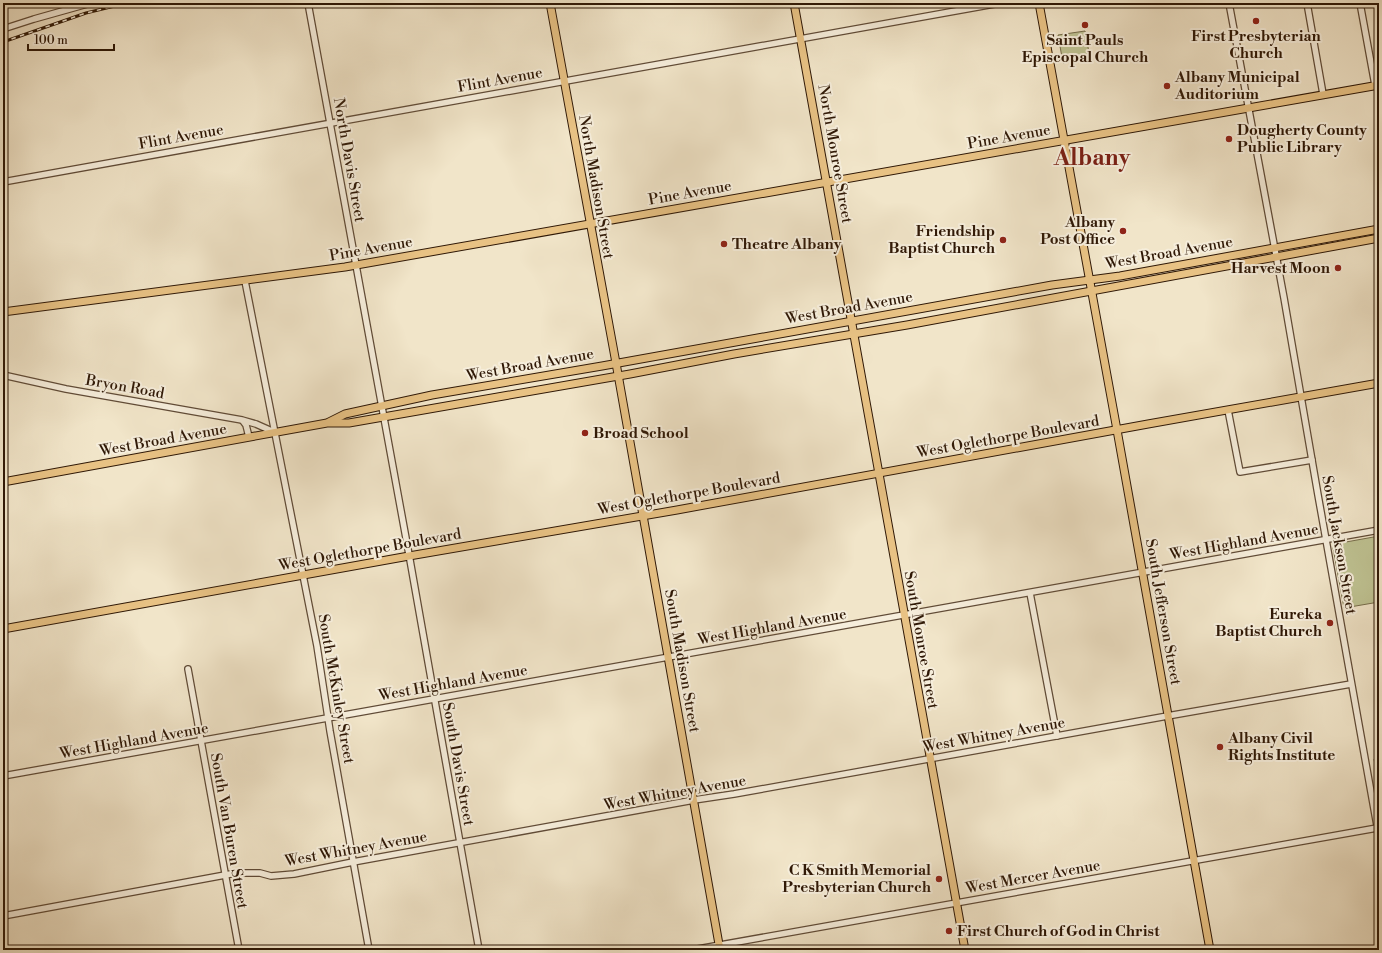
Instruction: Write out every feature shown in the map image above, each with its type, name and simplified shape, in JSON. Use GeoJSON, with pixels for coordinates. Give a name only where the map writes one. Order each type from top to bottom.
{"type":"FeatureCollection","features":[{"type":"Feature","properties":{"kind":"main road","name":"North Madison Street"},"geometry":{"type":"LineString","coordinates":[[550,3],[618,376]]}},
{"type":"Feature","properties":{"kind":"main road","name":"North Monroe Street"},"geometry":{"type":"LineString","coordinates":[[794,3],[854,334]]}},
{"type":"Feature","properties":{"kind":"main road","name":"South Jefferson Street"},"geometry":{"type":"LineString","coordinates":[[1039,3],[1210,950]]}},
{"type":"Feature","properties":{"kind":"main road","name":"Pine Avenue"},"geometry":{"type":"LineString","coordinates":[[3,312],[245,281],[355,265],[1377,85]]}},
{"type":"Feature","properties":{"kind":"main road","name":"West Broad Avenue"},"geometry":{"type":"LineString","coordinates":[[327,423],[345,414],[432,395],[1089,279],[1120,276],[1379,228]]}},
{"type":"Feature","properties":{"kind":"main road","name":"West Broad Avenue"},"geometry":{"type":"LineString","coordinates":[[3,482],[327,423],[350,423],[618,376],[1379,238]]}},
{"type":"Feature","properties":{"kind":"main road","name":"South Monroe Street"},"geometry":{"type":"LineString","coordinates":[[854,334],[965,950]]}},
{"type":"Feature","properties":{"kind":"main road","name":"South Madison Street"},"geometry":{"type":"LineString","coordinates":[[618,376],[720,947]]}},
{"type":"Feature","properties":{"kind":"main road","name":"West Oglethorpe Boulevard"},"geometry":{"type":"LineString","coordinates":[[3,629],[1379,383]]}},
{"type":"Feature","properties":{"kind":"street"},"geometry":{"type":"LineString","coordinates":[[3,29],[90,3]]}},
{"type":"Feature","properties":{"kind":"street","name":"North Davis Street"},"geometry":{"type":"LineString","coordinates":[[308,3],[383,417]]}},
{"type":"Feature","properties":{"kind":"street","name":"Flint Avenue"},"geometry":{"type":"LineString","coordinates":[[3,182],[1000,3]]}},
{"type":"Feature","properties":{"kind":"street","name":"South Jackson Street"},"geometry":{"type":"LineString","coordinates":[[1229,3],[1275,247],[1300,397],[1379,837]]}},
{"type":"Feature","properties":{"kind":"street"},"geometry":{"type":"LineString","coordinates":[[1307,3],[1323,94]]}},
{"type":"Feature","properties":{"kind":"street"},"geometry":{"type":"LineString","coordinates":[[1360,3],[1377,85]]}},
{"type":"Feature","properties":{"kind":"street","name":"South McKinley Street"},"geometry":{"type":"LineString","coordinates":[[245,281],[317,646],[328,718],[369,950]]}},
{"type":"Feature","properties":{"kind":"street","name":"Bryon Road"},"geometry":{"type":"LineString","coordinates":[[3,376],[66,389],[242,420],[275,432]]}},
{"type":"Feature","properties":{"kind":"street"},"geometry":{"type":"LineString","coordinates":[[1228,410],[1240,472],[1312,460]]}},
{"type":"Feature","properties":{"kind":"street","name":"South Davis Street"},"geometry":{"type":"LineString","coordinates":[[383,417],[479,950]]}},
{"type":"Feature","properties":{"kind":"street"},"geometry":{"type":"LineString","coordinates":[[242,420],[246,425],[249,437]]}},
{"type":"Feature","properties":{"kind":"street","name":"West Highland Avenue"},"geometry":{"type":"LineString","coordinates":[[3,776],[200,742],[1379,530]]}},
{"type":"Feature","properties":{"kind":"street"},"geometry":{"type":"LineString","coordinates":[[1030,593],[1057,736]]}},
{"type":"Feature","properties":{"kind":"street","name":"South Van Buren Street"},"geometry":{"type":"LineString","coordinates":[[188,669],[238,950]]}},
{"type":"Feature","properties":{"kind":"street","name":"West Whitney Avenue"},"geometry":{"type":"LineString","coordinates":[[3,916],[225,876],[248,873],[279,876],[694,800],[1351,684]]}},
{"type":"Feature","properties":{"kind":"street","name":"West Mercer Avenue"},"geometry":{"type":"LineString","coordinates":[[692,950],[720,947],[1193,860],[1377,828]]}},
{"type":"Feature","properties":{"kind":"green space"},"geometry":{"type":"Polygon","coordinates":[[[1085,31],[1090,58],[1063,63],[1058,35],[1085,31]]]}},
{"type":"Feature","properties":{"kind":"green space"},"geometry":{"type":"Polygon","coordinates":[[[1379,536],[1379,602],[1344,608],[1333,548],[1335,544],[1379,536]]]}},
{"type":"Feature","properties":{"kind":"green space"},"geometry":{"type":"Polygon","coordinates":[[[1379,758],[1379,787],[1374,759],[1379,758]]]}},
{"type":"Feature","properties":{"kind":"railway"},"geometry":{"type":"LineString","coordinates":[[3,42],[86,13],[127,3]]}},
{"type":"Feature","properties":{"kind":"place","name":"First Presbyterian Church"},"geometry":{"type":"Point","coordinates":[1256,21]}},
{"type":"Feature","properties":{"kind":"place","name":"Saint Pauls Episcopal Church"},"geometry":{"type":"Point","coordinates":[1085,25]}},
{"type":"Feature","properties":{"kind":"place","name":"Albany Municipal Auditorium"},"geometry":{"type":"Point","coordinates":[1167,86]}},
{"type":"Feature","properties":{"kind":"place","name":"Dougherty County Public Library"},"geometry":{"type":"Point","coordinates":[1229,139]}},
{"type":"Feature","properties":{"kind":"place","name":"Albany Post Office"},"geometry":{"type":"Point","coordinates":[1123,231]}},
{"type":"Feature","properties":{"kind":"place","name":"Friendship Baptist Church"},"geometry":{"type":"Point","coordinates":[1003,240]}},
{"type":"Feature","properties":{"kind":"place","name":"Theatre Albany"},"geometry":{"type":"Point","coordinates":[724,244]}},
{"type":"Feature","properties":{"kind":"place","name":"Harvest Moon"},"geometry":{"type":"Point","coordinates":[1338,268]}},
{"type":"Feature","properties":{"kind":"place","name":"Broad School"},"geometry":{"type":"Point","coordinates":[585,433]}},
{"type":"Feature","properties":{"kind":"place","name":"Eureka Baptist Church"},"geometry":{"type":"Point","coordinates":[1330,623]}},
{"type":"Feature","properties":{"kind":"place","name":"Albany Civil Rights Institute"},"geometry":{"type":"Point","coordinates":[1220,747]}},
{"type":"Feature","properties":{"kind":"place","name":"C K Smith Memorial Presbyterian Church"},"geometry":{"type":"Point","coordinates":[939,879]}},
{"type":"Feature","properties":{"kind":"place","name":"First Church of God in Christ"},"geometry":{"type":"Point","coordinates":[949,931]}},
{"type":"Feature","properties":{"kind":"district","name":"Albany"},"geometry":{"type":"Point","coordinates":[1092,158]}}]}
